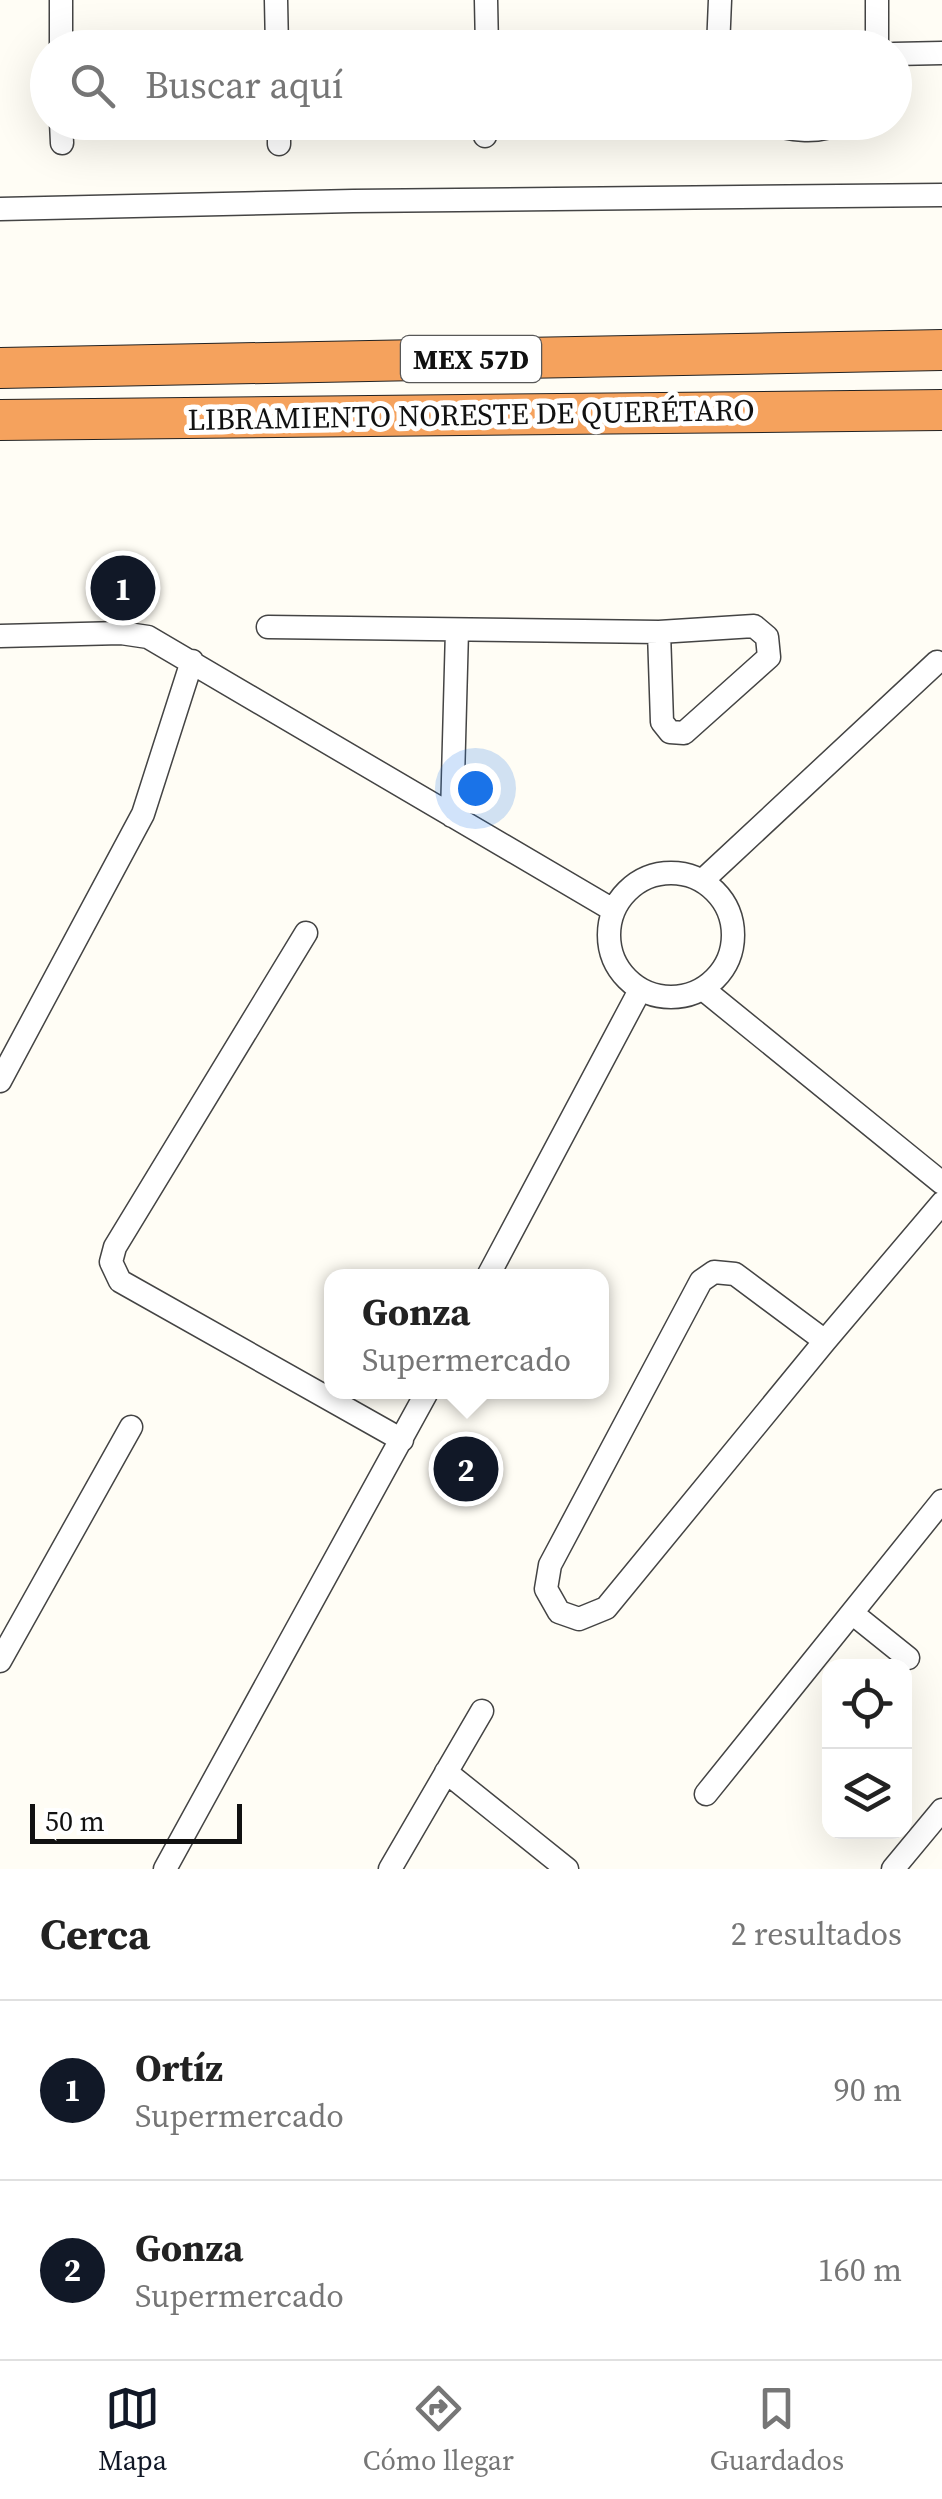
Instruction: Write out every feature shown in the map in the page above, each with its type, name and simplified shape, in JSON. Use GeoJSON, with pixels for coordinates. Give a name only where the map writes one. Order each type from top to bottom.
{"type":"FeatureCollection","features":[{"type":"Feature","properties":{"kind":"highway","name":"LIBRAMIENTO NORESTE DE QUERÉTARO"},"geometry":{"type":"LineString","coordinates":[[0,368],[942,350]]}},
{"type":"Feature","properties":{"kind":"highway","name":"LIBRAMIENTO NORESTE DE QUERÉTARO"},"geometry":{"type":"LineString","coordinates":[[0,420],[942,410]]}},
{"type":"Feature","properties":{"kind":"street"},"geometry":{"type":"LineString","coordinates":[[60,0],[61,30]]}},
{"type":"Feature","properties":{"kind":"street"},"geometry":{"type":"LineString","coordinates":[[276,0],[277,30]]}},
{"type":"Feature","properties":{"kind":"street"},"geometry":{"type":"LineString","coordinates":[[486,0],[487,30]]}},
{"type":"Feature","properties":{"kind":"street"},"geometry":{"type":"LineString","coordinates":[[719,30],[720,0]]}},
{"type":"Feature","properties":{"kind":"street"},"geometry":{"type":"LineString","coordinates":[[877,0],[877,30]]}},
{"type":"Feature","properties":{"kind":"street"},"geometry":{"type":"LineString","coordinates":[[912,54],[942,53]]}},
{"type":"Feature","properties":{"kind":"street"},"geometry":{"type":"LineString","coordinates":[[0,209],[942,195]]}},
{"type":"Feature","properties":{"kind":"street"},"geometry":{"type":"LineString","coordinates":[[268,628],[659,632],[754,626],[768,636],[769,657],[684,732],[670,732],[662,722],[659,632]]}},
{"type":"Feature","properties":{"kind":"street"},"geometry":{"type":"LineString","coordinates":[[452,816],[458,630]]}},
{"type":"Feature","properties":{"kind":"street"},"geometry":{"type":"LineString","coordinates":[[0,636],[121,633],[148,637],[614,910]]}},
{"type":"Feature","properties":{"kind":"street"},"geometry":{"type":"LineString","coordinates":[[0,1081],[143,814],[192,662]]}},
{"type":"Feature","properties":{"kind":"street"},"geometry":{"type":"LineString","coordinates":[[702,881],[937,662]]}},
{"type":"Feature","properties":{"kind":"street"},"geometry":{"type":"LineString","coordinates":[[660,874],[682,874],[702,881],[716,892],[728,910],[733,931],[731,953],[720,974],[703,989],[683,997],[661,998],[640,990],[620,972],[610,953],[608,931],[614,910],[626,892],[640,881],[660,874]]}},
{"type":"Feature","properties":{"kind":"street"},"geometry":{"type":"LineString","coordinates":[[306,933],[115,1246],[110,1262],[120,1281],[324,1396]]}},
{"type":"Feature","properties":{"kind":"street"},"geometry":{"type":"LineString","coordinates":[[703,989],[942,1183]]}},
{"type":"Feature","properties":{"kind":"street"},"geometry":{"type":"LineString","coordinates":[[492,1269],[640,990]]}},
{"type":"Feature","properties":{"kind":"street"},"geometry":{"type":"LineString","coordinates":[[825,1340],[736,1274],[714,1272],[701,1281],[550,1564],[546,1589],[559,1612],[579,1619],[606,1608],[942,1202]]}},
{"type":"Feature","properties":{"kind":"street"},"geometry":{"type":"LineString","coordinates":[[329,1399],[402,1440]]}},
{"type":"Feature","properties":{"kind":"street"},"geometry":{"type":"LineString","coordinates":[[165,1869],[424,1399]]}},
{"type":"Feature","properties":{"kind":"street"},"geometry":{"type":"LineString","coordinates":[[0,1661],[131,1427]]}},
{"type":"Feature","properties":{"kind":"street"},"geometry":{"type":"LineString","coordinates":[[706,1794],[942,1501]]}},
{"type":"Feature","properties":{"kind":"street"},"geometry":{"type":"LineString","coordinates":[[852,1613],[908,1658]]}},
{"type":"Feature","properties":{"kind":"street"},"geometry":{"type":"LineString","coordinates":[[390,1869],[482,1711]]}},
{"type":"Feature","properties":{"kind":"street"},"geometry":{"type":"LineString","coordinates":[[446,1772],[567,1869]]}},
{"type":"Feature","properties":{"kind":"street"},"geometry":{"type":"LineString","coordinates":[[893,1869],[942,1810]]}},
{"type":"Feature","properties":{"kind":"place","name":"Ortíz"},"geometry":{"type":"Point","coordinates":[123,588]}},
{"type":"Feature","properties":{"kind":"place","name":"Gonza"},"geometry":{"type":"Point","coordinates":[466,1469]}}]}
